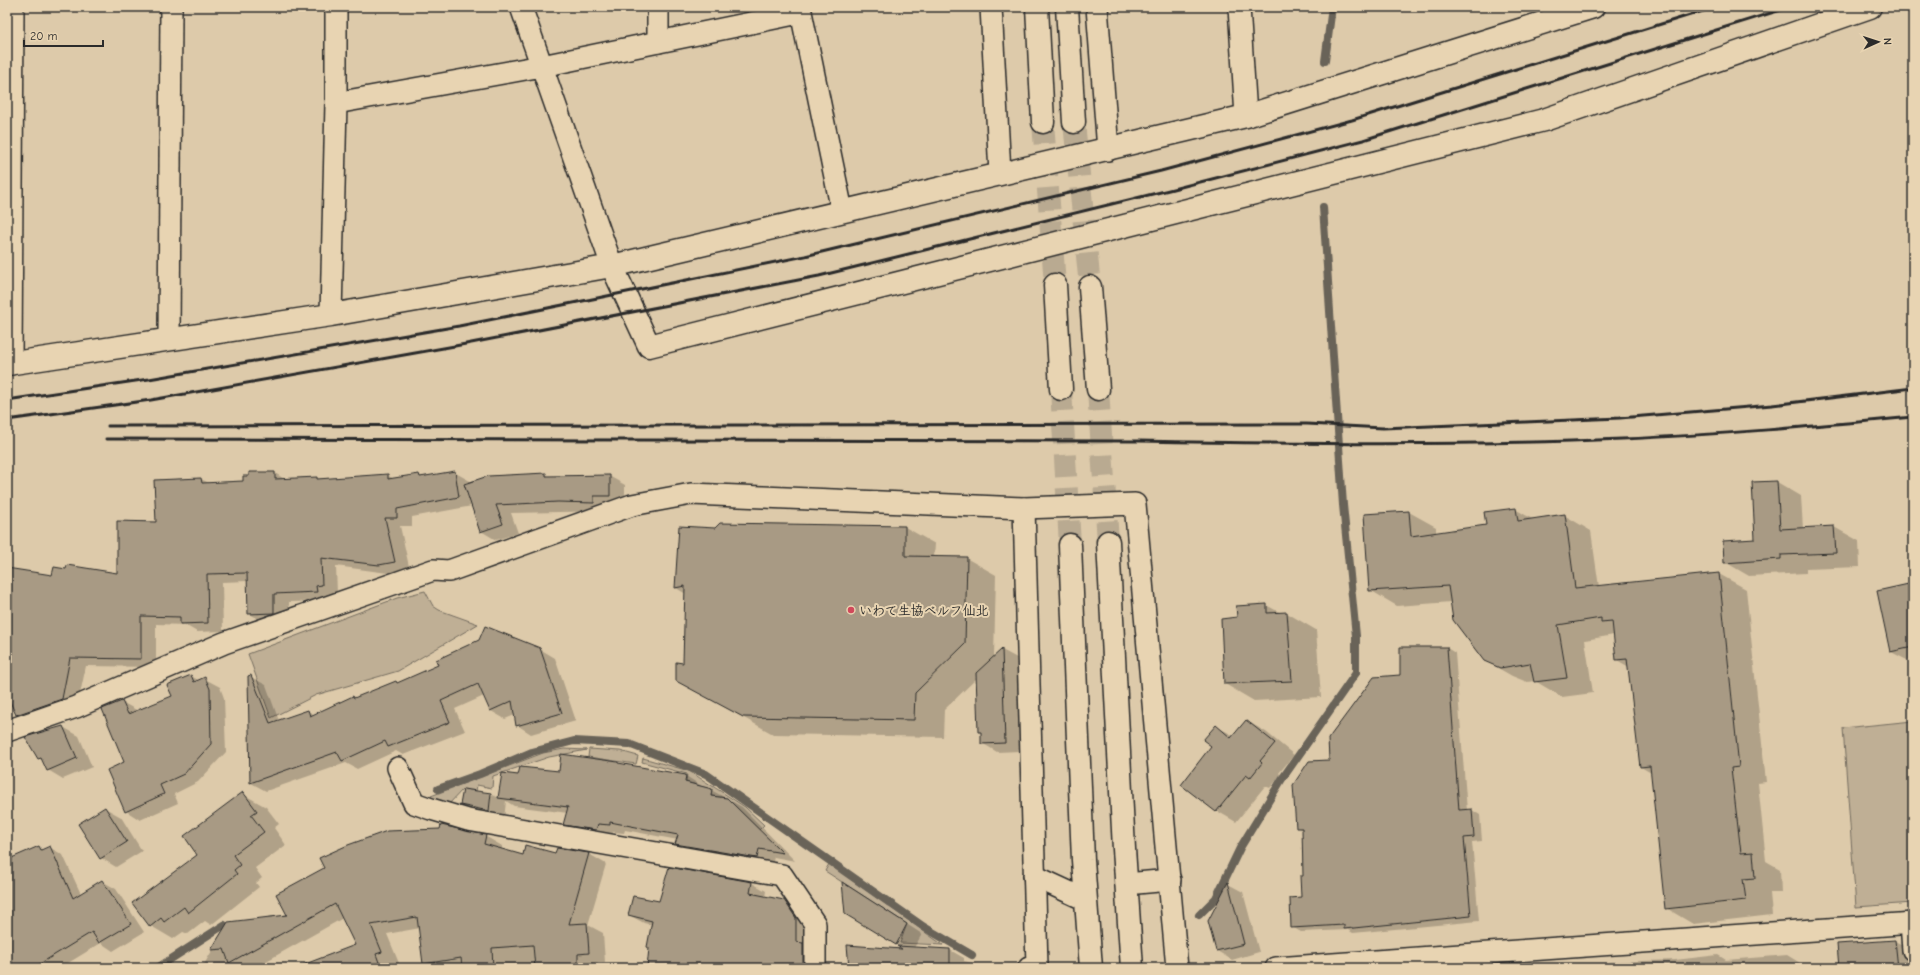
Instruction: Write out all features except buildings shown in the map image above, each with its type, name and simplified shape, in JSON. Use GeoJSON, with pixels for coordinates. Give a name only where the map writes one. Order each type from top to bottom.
{"type":"FeatureCollection","features":[{"type":"Feature","properties":{"kind":"street"},"geometry":{"type":"LineString","coordinates":[[13,7],[9,364],[331,315],[612,266],[1000,173],[1108,150],[1246,116],[1593,7]]}},
{"type":"Feature","properties":{"kind":"street"},"geometry":{"type":"LineString","coordinates":[[169,339],[171,7]]}},
{"type":"Feature","properties":{"kind":"street"},"geometry":{"type":"LineString","coordinates":[[331,315],[336,103],[336,7]]}},
{"type":"Feature","properties":{"kind":"street"},"geometry":{"type":"LineString","coordinates":[[521,7],[612,266],[649,346],[1544,120],[1870,7]]}},
{"type":"Feature","properties":{"kind":"street"},"geometry":{"type":"LineString","coordinates":[[658,7],[658,42]]}},
{"type":"Feature","properties":{"kind":"street"},"geometry":{"type":"LineString","coordinates":[[991,7],[1000,173]]}},
{"type":"Feature","properties":{"kind":"street"},"geometry":{"type":"LineString","coordinates":[[1037,7],[1043,122]]}},
{"type":"Feature","properties":{"kind":"street"},"geometry":{"type":"LineString","coordinates":[[1067,7],[1074,122]]}},
{"type":"Feature","properties":{"kind":"street"},"geometry":{"type":"LineString","coordinates":[[1097,7],[1108,150]]}},
{"type":"Feature","properties":{"kind":"street"},"geometry":{"type":"LineString","coordinates":[[1239,7],[1246,116]]}},
{"type":"Feature","properties":{"kind":"street"},"geometry":{"type":"LineString","coordinates":[[336,103],[542,66],[800,10],[842,211]]}},
{"type":"Feature","properties":{"kind":"street"},"geometry":{"type":"LineString","coordinates":[[1055,285],[1060,389]]}},
{"type":"Feature","properties":{"kind":"street"},"geometry":{"type":"LineString","coordinates":[[1090,287],[1098,389]]}},
{"type":"Feature","properties":{"kind":"street"},"geometry":{"type":"LineString","coordinates":[[7,731],[76,707],[224,643],[433,570],[449,571],[632,505],[691,494],[1024,508],[1135,504],[1178,968]]}},
{"type":"Feature","properties":{"kind":"street"},"geometry":{"type":"LineString","coordinates":[[1024,508],[1037,966],[1029,968]]}},
{"type":"Feature","properties":{"kind":"street"},"geometry":{"type":"LineString","coordinates":[[1108,542],[1126,884],[1132,968]]}},
{"type":"Feature","properties":{"kind":"street"},"geometry":{"type":"LineString","coordinates":[[1070,545],[1086,900],[1091,968]]}},
{"type":"Feature","properties":{"kind":"street"},"geometry":{"type":"LineString","coordinates":[[398,768],[414,803],[453,816],[468,820],[782,875],[815,924],[815,968]]}},
{"type":"Feature","properties":{"kind":"street"},"geometry":{"type":"LineString","coordinates":[[1034,876],[1086,900]]}},
{"type":"Feature","properties":{"kind":"street"},"geometry":{"type":"LineString","coordinates":[[1126,884],[1170,880]]}},
{"type":"Feature","properties":{"kind":"street"},"geometry":{"type":"LineString","coordinates":[[1276,968],[1912,923],[1913,950]]}},
{"type":"Feature","properties":{"kind":"shaded area"},"geometry":{"type":"Polygon","coordinates":[[[425,591],[433,606],[439,610],[478,624],[398,671],[316,695],[271,718],[248,654],[397,598],[425,591]]]}},
{"type":"Feature","properties":{"kind":"shaded area"},"geometry":{"type":"Polygon","coordinates":[[[1913,721],[1913,903],[1856,907],[1843,728],[1913,721]]]}},
{"type":"Feature","properties":{"kind":"shaded area"},"geometry":{"type":"Polygon","coordinates":[[[564,749],[587,750],[549,757],[493,776],[492,788],[477,785],[476,791],[463,789],[448,805],[434,802],[431,796],[543,753],[564,749]]]}},
{"type":"Feature","properties":{"kind":"shaded area"},"geometry":{"type":"Polygon","coordinates":[[[589,749],[620,751],[638,756],[636,764],[588,757],[589,749]]]}},
{"type":"Feature","properties":{"kind":"shaded area"},"geometry":{"type":"Polygon","coordinates":[[[643,758],[689,771],[745,807],[764,825],[759,830],[727,798],[711,796],[711,789],[686,782],[687,774],[642,762],[643,758]]]}},
{"type":"Feature","properties":{"kind":"shaded area"},"geometry":{"type":"Polygon","coordinates":[[[829,864],[943,945],[900,943],[907,924],[825,871],[829,864]]]}},
{"type":"Feature","properties":{"kind":"waterway"},"geometry":{"type":"LineString","coordinates":[[1325,61],[1332,7]]}},
{"type":"Feature","properties":{"kind":"waterway"},"geometry":{"type":"LineString","coordinates":[[1199,915],[1216,898],[1240,848],[1282,779],[1356,673],[1356,636],[1343,505],[1323,207]]}},
{"type":"Feature","properties":{"kind":"waterway"},"geometry":{"type":"LineString","coordinates":[[438,789],[480,774],[532,752],[574,741],[629,744],[706,774],[924,927],[972,955]]}},
{"type":"Feature","properties":{"kind":"waterway"},"geometry":{"type":"LineString","coordinates":[[157,968],[224,925]]}},
{"type":"Feature","properties":{"kind":"tunnel"},"geometry":{"type":"LineString","coordinates":[[1043,122],[1055,285]]}},
{"type":"Feature","properties":{"kind":"tunnel"},"geometry":{"type":"LineString","coordinates":[[1074,122],[1090,287]]}},
{"type":"Feature","properties":{"kind":"tunnel"},"geometry":{"type":"LineString","coordinates":[[1061,389],[1070,545]]}},
{"type":"Feature","properties":{"kind":"tunnel"},"geometry":{"type":"LineString","coordinates":[[1098,389],[1108,542]]}},
{"type":"Feature","properties":{"kind":"railway"},"geometry":{"type":"LineString","coordinates":[[7,400],[149,379],[459,326],[805,256],[1161,171],[1352,120],[1716,7]]}},
{"type":"Feature","properties":{"kind":"railway"},"geometry":{"type":"LineString","coordinates":[[7,420],[151,400],[466,344],[819,276],[1173,189],[1363,140],[1790,7]]}},
{"type":"Feature","properties":{"kind":"railway"},"geometry":{"type":"LineString","coordinates":[[108,426],[1307,424],[1383,428],[1620,418],[1772,405],[1913,388]]}},
{"type":"Feature","properties":{"kind":"railway"},"geometry":{"type":"LineString","coordinates":[[106,439],[1139,441],[1320,444],[1441,444],[1562,441],[1695,435],[1913,417]]}},
{"type":"Feature","properties":{"kind":"place","name":"いわて生協ベルフ仙北"},"geometry":{"type":"Point","coordinates":[851,610]}}]}
